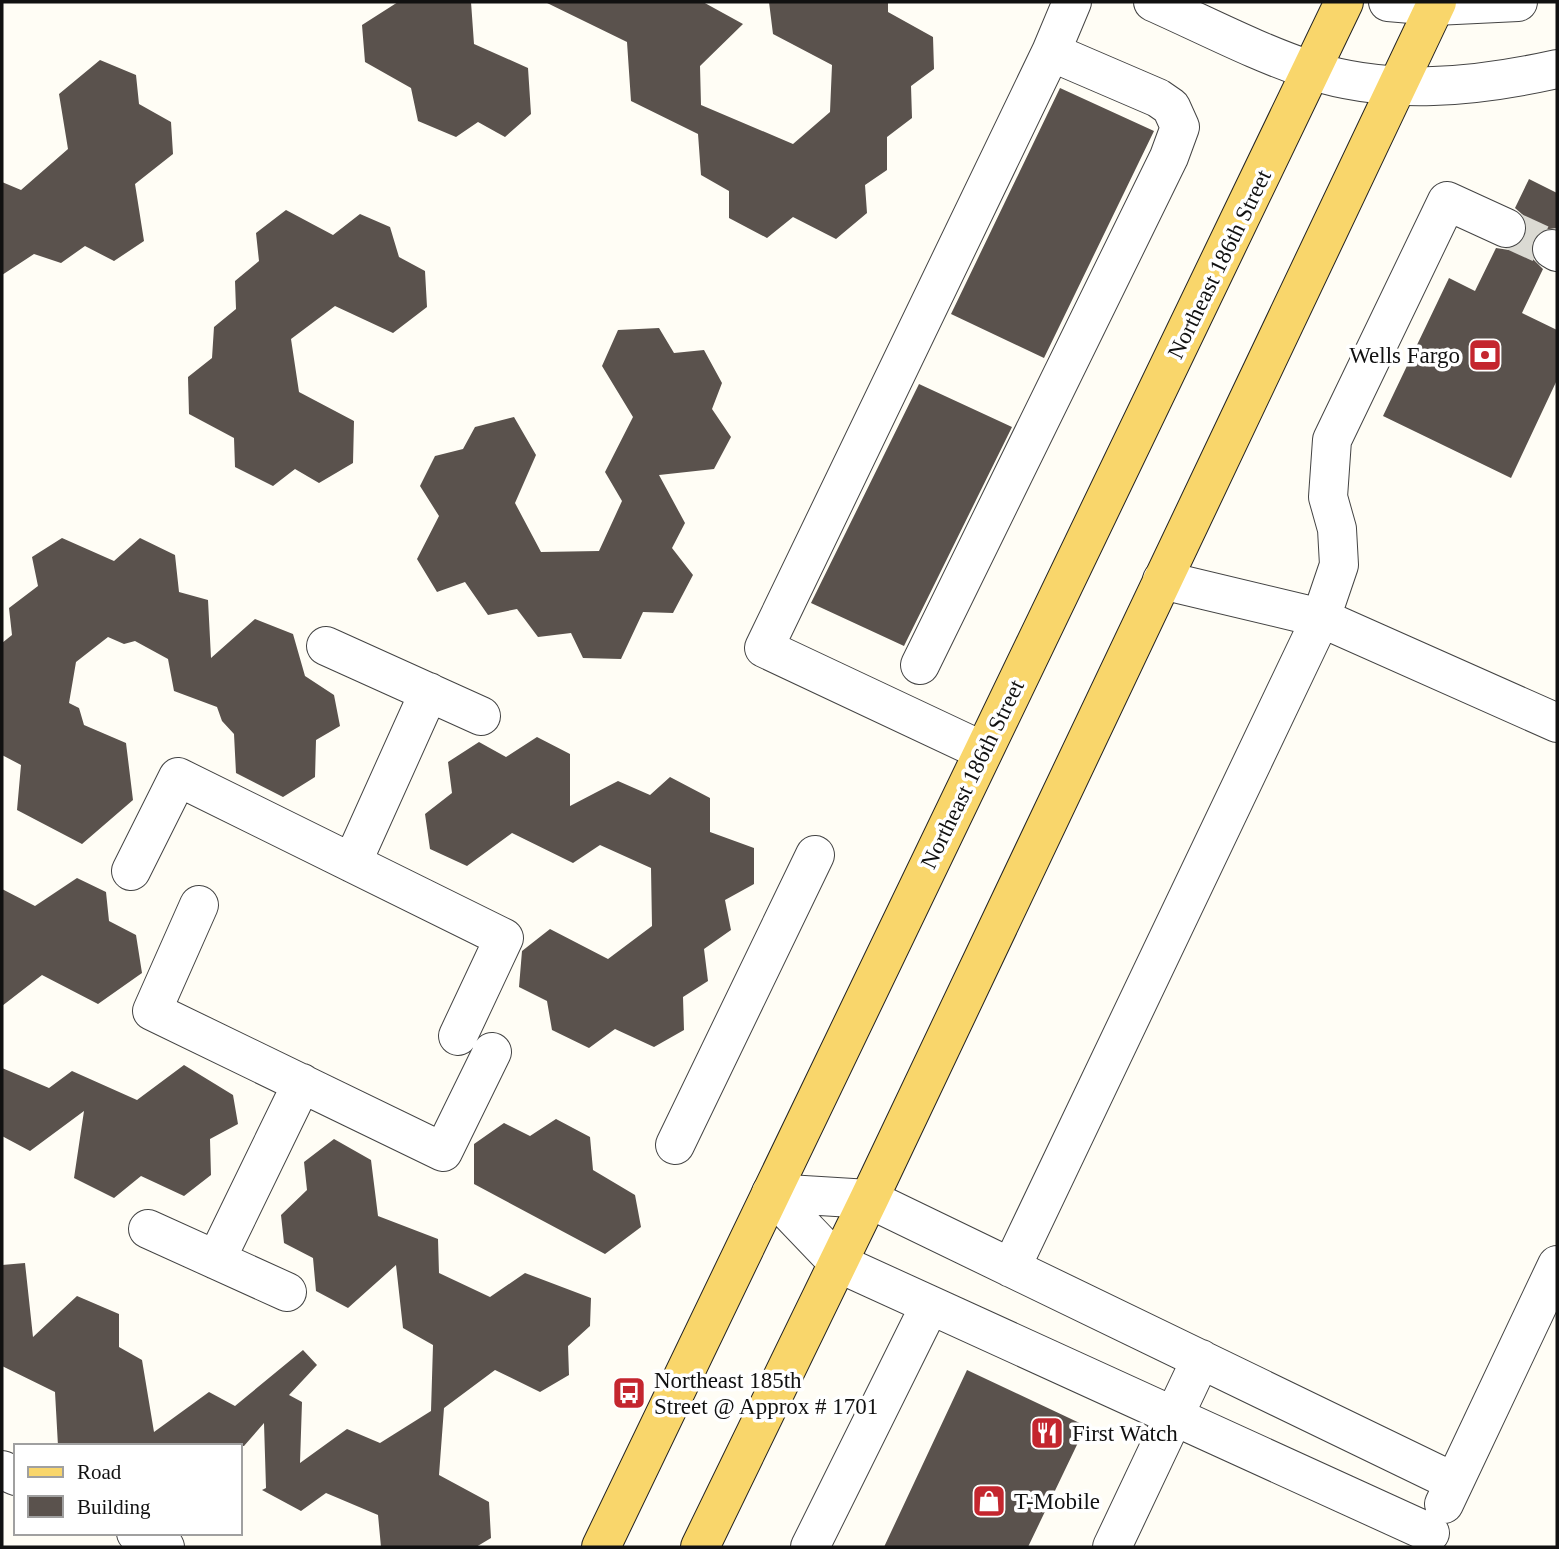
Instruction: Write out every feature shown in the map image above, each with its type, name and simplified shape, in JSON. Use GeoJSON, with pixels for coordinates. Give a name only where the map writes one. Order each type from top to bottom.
{"type":"FeatureCollection","features":[{"type":"Feature","properties":{"kind":"main road","name":"Northeast 186th Street"},"geometry":{"type":"LineString","coordinates":[[601,1547],[1344,2]]}},
{"type":"Feature","properties":{"kind":"main road"},"geometry":{"type":"LineString","coordinates":[[700,1547],[869,1199],[1436,4]]}},
{"type":"Feature","properties":{"kind":"street"},"geometry":{"type":"LineString","coordinates":[[983,751],[764,648],[1051,51],[1072,2]]}},
{"type":"Feature","properties":{"kind":"street"},"geometry":{"type":"LineString","coordinates":[[1153,2],[1312,71],[1397,85],[1435,87],[1474,84],[1557,69]]}},
{"type":"Feature","properties":{"kind":"street"},"geometry":{"type":"LineString","coordinates":[[1388,2],[1518,2]]}},
{"type":"Feature","properties":{"kind":"street"},"geometry":{"type":"LineString","coordinates":[[920,665],[1169,156],[1180,127],[1171,107],[1158,98],[1051,51]]}},
{"type":"Feature","properties":{"kind":"street"},"geometry":{"type":"LineString","coordinates":[[1011,1268],[1321,618],[1339,565],[1337,529],[1328,497],[1332,440],[1447,201],[1506,228]]}},
{"type":"Feature","properties":{"kind":"street"},"geometry":{"type":"LineString","coordinates":[[1162,580],[1321,618],[1555,717]]}},
{"type":"Feature","properties":{"kind":"street"},"geometry":{"type":"LineString","coordinates":[[326,646],[481,716]]}},
{"type":"Feature","properties":{"kind":"street"},"geometry":{"type":"LineString","coordinates":[[352,863],[429,692]]}},
{"type":"Feature","properties":{"kind":"street"},"geometry":{"type":"LineString","coordinates":[[131,871],[178,778],[504,938],[458,1036]]}},
{"type":"Feature","properties":{"kind":"street"},"geometry":{"type":"LineString","coordinates":[[675,1145],[815,855]]}},
{"type":"Feature","properties":{"kind":"street"},"geometry":{"type":"LineString","coordinates":[[199,905],[152,1011],[443,1152],[492,1052]]}},
{"type":"Feature","properties":{"kind":"street"},"geometry":{"type":"LineString","coordinates":[[216,1260],[302,1083]]}},
{"type":"Feature","properties":{"kind":"street"},"geometry":{"type":"LineString","coordinates":[[771,1193],[869,1199],[1454,1482]]}},
{"type":"Feature","properties":{"kind":"street"},"geometry":{"type":"LineString","coordinates":[[771,1193],[838,1263],[1174,1416],[1426,1540],[1557,1265]]}},
{"type":"Feature","properties":{"kind":"street"},"geometry":{"type":"LineString","coordinates":[[148,1229],[287,1292]]}},
{"type":"Feature","properties":{"kind":"street"},"geometry":{"type":"LineString","coordinates":[[810,1547],[930,1305]]}},
{"type":"Feature","properties":{"kind":"street"},"geometry":{"type":"LineString","coordinates":[[1112,1547],[1201,1359]]}},
{"type":"Feature","properties":{"kind":"street"},"geometry":{"type":"LineString","coordinates":[[140,1535],[165,1547]]}},
{"type":"Feature","properties":{"kind":"building"},"geometry":{"type":"Polygon","coordinates":[[[398,2],[471,2],[474,44],[528,68],[531,114],[505,137],[478,122],[456,137],[418,121],[411,88],[365,62],[362,25],[398,2]]]}},
{"type":"Feature","properties":{"kind":"building"},"geometry":{"type":"Polygon","coordinates":[[[545,2],[703,2],[743,24],[700,66],[701,105],[793,144],[830,112],[832,65],[773,34],[769,2],[888,2],[888,12],[933,37],[934,69],[911,86],[912,118],[887,137],[887,170],[865,185],[867,213],[836,239],[793,217],[767,238],[729,218],[729,191],[701,175],[698,134],[631,101],[627,42],[545,2]]]}},
{"type":"Feature","properties":{"kind":"building"},"geometry":{"type":"Polygon","coordinates":[[[100,60],[136,75],[139,104],[171,122],[173,154],[135,184],[144,241],[114,261],[85,246],[61,263],[34,254],[2,275],[2,182],[21,190],[68,149],[59,94],[100,60]]]}},
{"type":"Feature","properties":{"kind":"building"},"geometry":{"type":"Polygon","coordinates":[[[1060,88],[1154,131],[1044,358],[951,314],[1060,88]]]}},
{"type":"Feature","properties":{"kind":"building","name":"Wells Fargo"},"geometry":{"type":"Polygon","coordinates":[[[1529,179],[1557,193],[1557,228],[1542,230],[1533,238],[1530,249],[1533,259],[1543,269],[1522,313],[1557,330],[1557,380],[1511,478],[1383,416],[1449,278],[1475,291],[1496,248],[1509,250],[1526,238],[1528,225],[1523,215],[1515,208],[1529,179]]]}},
{"type":"Feature","properties":{"kind":"building"},"geometry":{"type":"Polygon","coordinates":[[[286,210],[333,235],[360,214],[390,227],[399,257],[425,271],[427,307],[393,333],[335,306],[291,339],[299,392],[354,421],[353,463],[319,483],[295,469],[273,486],[235,467],[234,438],[189,414],[188,377],[212,358],[214,327],[236,309],[235,281],[259,261],[256,233],[286,210]]]}},
{"type":"Feature","properties":{"kind":"building"},"geometry":{"type":"Polygon","coordinates":[[[659,328],[674,353],[704,350],[722,383],[712,409],[731,437],[714,469],[659,475],[685,523],[672,548],[693,575],[673,613],[643,612],[621,659],[583,658],[571,633],[538,637],[517,609],[488,615],[465,582],[437,592],[417,559],[439,516],[420,486],[435,456],[463,449],[475,427],[514,417],[536,455],[515,503],[541,552],[599,551],[622,501],[605,472],[633,417],[602,366],[618,330],[659,328]]]}},
{"type":"Feature","properties":{"kind":"building"},"geometry":{"type":"Polygon","coordinates":[[[919,384],[1012,427],[904,646],[811,603],[919,384]]]}},
{"type":"Feature","properties":{"kind":"building"},"geometry":{"type":"Polygon","coordinates":[[[62,538],[114,561],[140,538],[175,555],[179,592],[208,600],[211,658],[255,619],[293,634],[305,676],[334,695],[340,726],[316,740],[315,777],[283,797],[236,773],[234,734],[222,721],[217,707],[174,691],[168,659],[135,641],[124,644],[108,637],[76,662],[69,703],[79,708],[84,725],[126,743],[133,800],[82,844],[17,810],[21,765],[2,755],[2,643],[12,635],[9,608],[38,586],[32,557],[62,538]]]}},
{"type":"Feature","properties":{"kind":"building"},"geometry":{"type":"Polygon","coordinates":[[[537,737],[570,754],[570,806],[618,781],[650,795],[670,777],[710,798],[710,832],[754,848],[754,884],[725,900],[731,930],[704,949],[708,981],[683,997],[684,1030],[654,1047],[615,1029],[589,1048],[552,1030],[547,1001],[519,987],[522,951],[550,929],[608,959],[652,926],[651,868],[600,845],[573,863],[512,833],[467,866],[430,849],[425,814],[452,793],[448,762],[479,742],[506,757],[537,737]]]}},
{"type":"Feature","properties":{"kind":"building"},"geometry":{"type":"Polygon","coordinates":[[[77,878],[106,892],[109,921],[136,935],[142,973],[98,1004],[42,975],[2,1006],[2,889],[35,906],[77,878]]]}},
{"type":"Feature","properties":{"kind":"building"},"geometry":{"type":"Polygon","coordinates":[[[184,1065],[233,1095],[238,1124],[210,1139],[211,1175],[184,1196],[141,1176],[114,1198],[74,1178],[84,1111],[30,1151],[2,1136],[2,1068],[49,1088],[72,1071],[137,1100],[184,1065]]]}},
{"type":"Feature","properties":{"kind":"building"},"geometry":{"type":"Polygon","coordinates":[[[556,1119],[590,1137],[593,1170],[635,1195],[641,1227],[605,1254],[474,1184],[474,1144],[504,1123],[530,1136],[556,1119]]]}},
{"type":"Feature","properties":{"kind":"building"},"geometry":{"type":"Polygon","coordinates":[[[334,1139],[371,1160],[378,1216],[438,1239],[439,1273],[490,1297],[525,1273],[591,1298],[590,1326],[568,1346],[569,1375],[540,1392],[495,1370],[444,1408],[439,1475],[489,1502],[491,1538],[476,1547],[381,1547],[378,1515],[326,1493],[301,1511],[262,1490],[266,1488],[264,1423],[244,1446],[58,1444],[55,1392],[2,1366],[2,1265],[25,1263],[33,1337],[77,1296],[119,1314],[119,1347],[142,1360],[154,1432],[209,1392],[235,1406],[303,1350],[317,1365],[289,1395],[302,1402],[300,1463],[347,1429],[380,1443],[431,1411],[433,1345],[403,1328],[396,1265],[348,1308],[316,1291],[313,1258],[284,1243],[281,1215],[307,1190],[304,1162],[334,1139]]]}},
{"type":"Feature","properties":{"kind":"building"},"geometry":{"type":"Polygon","coordinates":[[[967,1370],[1086,1426],[1028,1547],[884,1547],[967,1370]]]}},
{"type":"Feature","properties":{"kind":"tunnel"},"geometry":{"type":"LineString","coordinates":[[1506,228],[1552,249]]}},
{"type":"Feature","properties":{"kind":"place","name":"Wells Fargo"},"geometry":{"type":"Point","coordinates":[1485,355]}},
{"type":"Feature","properties":{"kind":"place","name":"Northeast 185th Street @ Approx # 1701"},"geometry":{"type":"Point","coordinates":[629,1393]}},
{"type":"Feature","properties":{"kind":"place","name":"First Watch"},"geometry":{"type":"Point","coordinates":[1047,1433]}},
{"type":"Feature","properties":{"kind":"place","name":"T-Mobile"},"geometry":{"type":"Point","coordinates":[989,1501]}}]}
